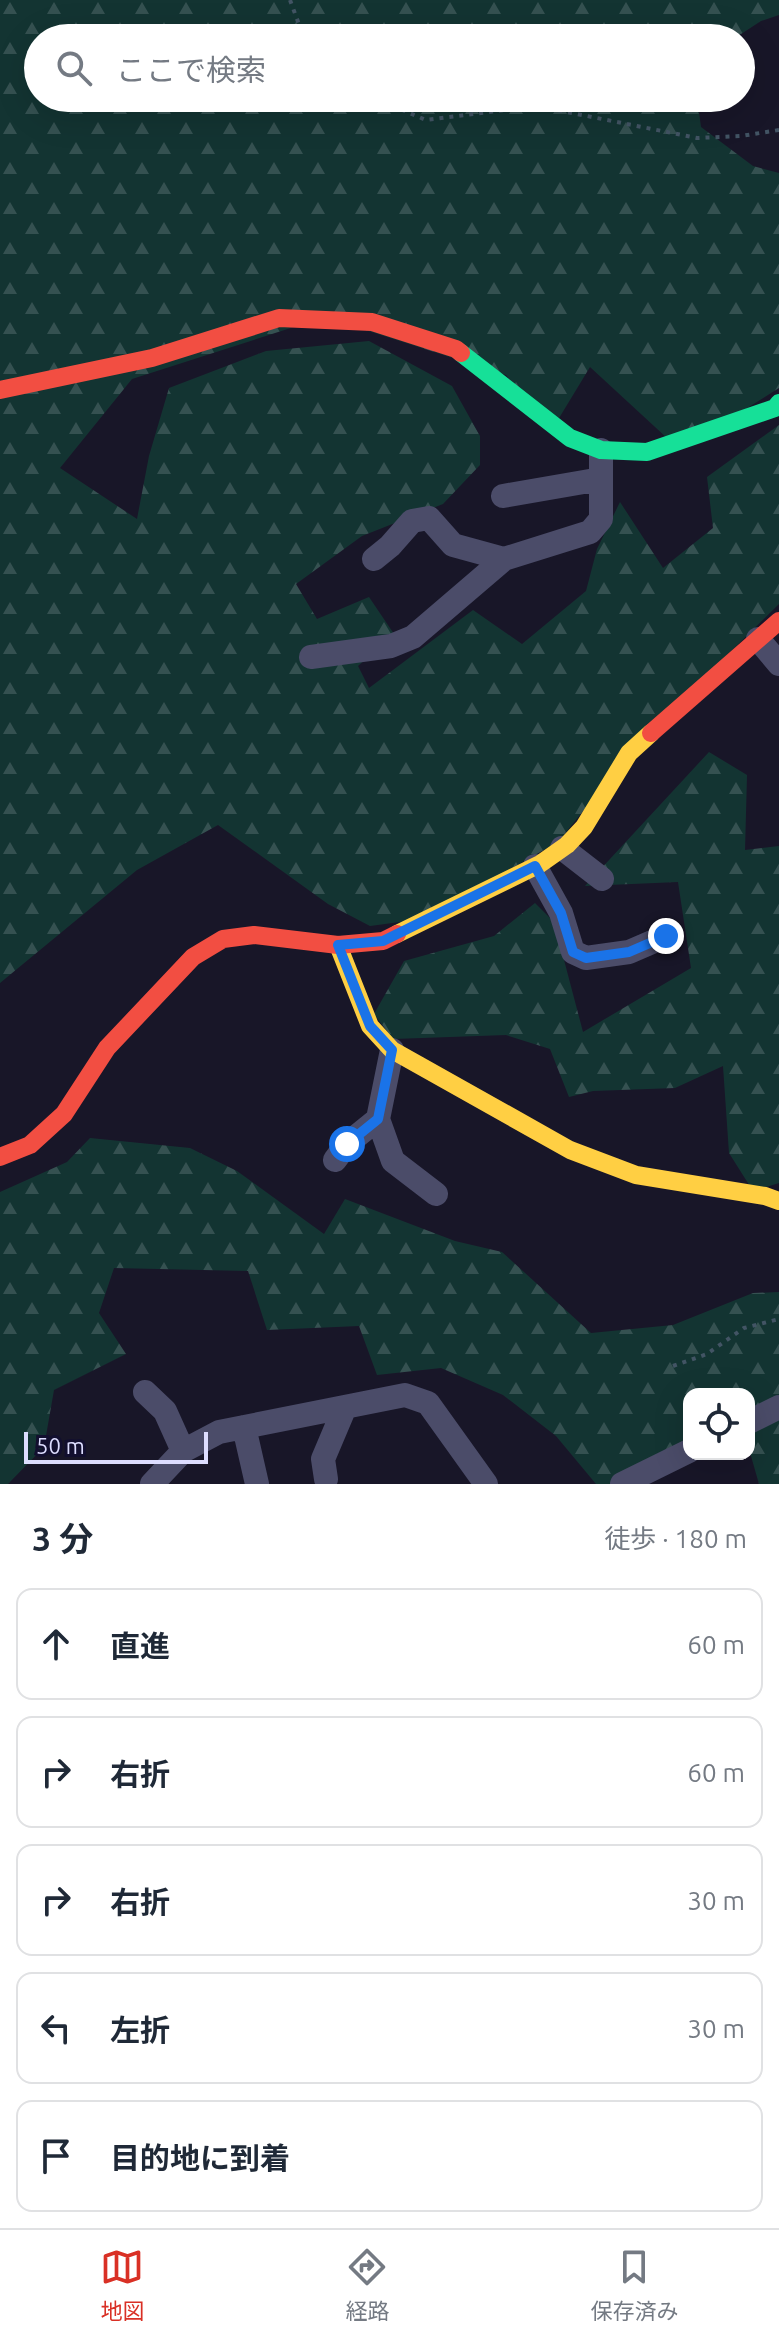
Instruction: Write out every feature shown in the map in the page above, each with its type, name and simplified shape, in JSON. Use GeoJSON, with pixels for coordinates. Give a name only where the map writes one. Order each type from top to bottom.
{"type":"FeatureCollection","features":[{"type":"Feature","properties":{"kind":"street"},"geometry":{"type":"LineString","coordinates":[[0,390],[152,358],[279,318],[372,322],[456,349],[570,438],[601,450],[647,452],[775,408],[779,403]]}},
{"type":"Feature","properties":{"kind":"street"},"geometry":{"type":"LineString","coordinates":[[311,657],[391,646],[413,637],[504,559],[590,532],[601,519],[601,450]]}},
{"type":"Feature","properties":{"kind":"street"},"geometry":{"type":"LineString","coordinates":[[503,496],[601,479]]}},
{"type":"Feature","properties":{"kind":"street"},"geometry":{"type":"LineString","coordinates":[[374,559],[412,521],[429,518],[453,545],[504,559]]}},
{"type":"Feature","properties":{"kind":"street"},"geometry":{"type":"LineString","coordinates":[[0,1157],[30,1145],[64,1114],[107,1048],[193,957],[223,939],[254,935],[338,945],[383,941],[535,866],[562,848],[584,827],[629,753],[779,621]]}},
{"type":"Feature","properties":{"kind":"street"},"geometry":{"type":"LineString","coordinates":[[758,639],[779,664]]}},
{"type":"Feature","properties":{"kind":"street"},"geometry":{"type":"LineString","coordinates":[[562,848],[602,879]]}},
{"type":"Feature","properties":{"kind":"street"},"geometry":{"type":"LineString","coordinates":[[535,866],[561,913],[573,952],[586,958],[629,952],[666,936]]}},
{"type":"Feature","properties":{"kind":"street"},"geometry":{"type":"LineString","coordinates":[[338,945],[370,1026],[392,1050],[570,1150],[636,1175],[765,1196],[779,1201]]}},
{"type":"Feature","properties":{"kind":"street"},"geometry":{"type":"LineString","coordinates":[[392,1050],[378,1119],[393,1161],[436,1194]]}},
{"type":"Feature","properties":{"kind":"street"},"geometry":{"type":"LineString","coordinates":[[335,1160],[347,1144],[378,1119]]}},
{"type":"Feature","properties":{"kind":"street"},"geometry":{"type":"LineString","coordinates":[[145,1392],[165,1411],[183,1451]]}},
{"type":"Feature","properties":{"kind":"street"},"geometry":{"type":"LineString","coordinates":[[152,1484],[183,1451],[219,1432],[405,1395],[428,1403],[486,1484]]}},
{"type":"Feature","properties":{"kind":"street"},"geometry":{"type":"LineString","coordinates":[[326,1479],[323,1459],[345,1407]]}},
{"type":"Feature","properties":{"kind":"street"},"geometry":{"type":"LineString","coordinates":[[755,1419],[779,1407]]}},
{"type":"Feature","properties":{"kind":"street"},"geometry":{"type":"LineString","coordinates":[[244,1427],[257,1484]]}},
{"type":"Feature","properties":{"kind":"street"},"geometry":{"type":"LineString","coordinates":[[622,1484],[683,1454]]}},
{"type":"Feature","properties":{"kind":"path"},"geometry":{"type":"LineString","coordinates":[[290,0],[299,24]]}},
{"type":"Feature","properties":{"kind":"path"},"geometry":{"type":"LineString","coordinates":[[407,112],[426,120],[489,112]]}},
{"type":"Feature","properties":{"kind":"path"},"geometry":{"type":"LineString","coordinates":[[567,112],[697,138],[779,130]]}},
{"type":"Feature","properties":{"kind":"path"},"geometry":{"type":"LineString","coordinates":[[673,1366],[707,1354],[744,1328],[779,1319]]}},
{"type":"Feature","properties":{"kind":"green space"},"geometry":{"type":"Polygon","coordinates":[[[0,0],[779,0],[779,15],[755,25],[24,24],[24,112],[699,112],[701,127],[753,166],[779,173],[779,388],[680,450],[590,367],[553,428],[506,375],[325,317],[132,379],[60,468],[137,519],[149,456],[169,388],[266,351],[369,341],[452,386],[480,436],[480,465],[443,504],[362,536],[296,584],[317,619],[369,597],[394,634],[358,666],[369,688],[473,610],[522,644],[586,591],[597,549],[620,502],[663,568],[713,528],[707,477],[779,425],[779,604],[640,741],[558,842],[422,919],[370,926],[328,904],[218,825],[137,870],[0,983],[0,0]]]}},
{"type":"Feature","properties":{"kind":"green space"},"geometry":{"type":"Polygon","coordinates":[[[709,752],[747,775],[745,850],[779,846],[779,1183],[753,1191],[729,1153],[723,1066],[675,1088],[593,1091],[569,1097],[550,1049],[506,1035],[393,1039],[374,1014],[404,961],[494,936],[535,903],[554,922],[583,1032],[691,968],[678,882],[585,886],[709,752]]]}},
{"type":"Feature","properties":{"kind":"green space"},"geometry":{"type":"Polygon","coordinates":[[[90,1138],[190,1148],[237,1171],[324,1234],[345,1199],[455,1241],[502,1252],[591,1333],[673,1325],[753,1293],[779,1292],[779,1484],[759,1484],[752,1460],[755,1460],[755,1388],[683,1388],[683,1455],[628,1484],[596,1484],[556,1436],[503,1395],[441,1368],[377,1375],[359,1326],[267,1330],[248,1271],[114,1268],[99,1313],[126,1354],[54,1390],[44,1447],[8,1484],[0,1484],[0,1192],[67,1162],[90,1138]]]}},
{"type":"Feature","properties":{"kind":"traffic: fast"},"geometry":{"type":"LineString","coordinates":[[461,353],[570,438],[601,450],[647,452],[775,408],[779,403]]}},
{"type":"Feature","properties":{"kind":"traffic: slow"},"geometry":{"type":"LineString","coordinates":[[397,934],[540,864],[567,845],[584,827],[629,753],[651,733]]}},
{"type":"Feature","properties":{"kind":"traffic: slow"},"geometry":{"type":"LineString","coordinates":[[338,945],[370,1026],[392,1050],[570,1150],[636,1175],[765,1196],[779,1201]]}},
{"type":"Feature","properties":{"kind":"traffic: jam"},"geometry":{"type":"LineString","coordinates":[[0,390],[152,358],[279,318],[372,322],[461,353]]}},
{"type":"Feature","properties":{"kind":"traffic: jam"},"geometry":{"type":"LineString","coordinates":[[651,733],[779,621]]}},
{"type":"Feature","properties":{"kind":"traffic: jam"},"geometry":{"type":"LineString","coordinates":[[0,1157],[30,1145],[64,1114],[107,1048],[193,957],[223,939],[254,935],[338,945],[383,941],[397,934]]}},
{"type":"Feature","properties":{"kind":"route"},"geometry":{"type":"LineString","coordinates":[[347,1144],[378,1119],[392,1050],[370,1026],[338,945],[383,941],[535,866],[561,913],[573,952],[586,958],[629,952],[666,936]]}}]}
